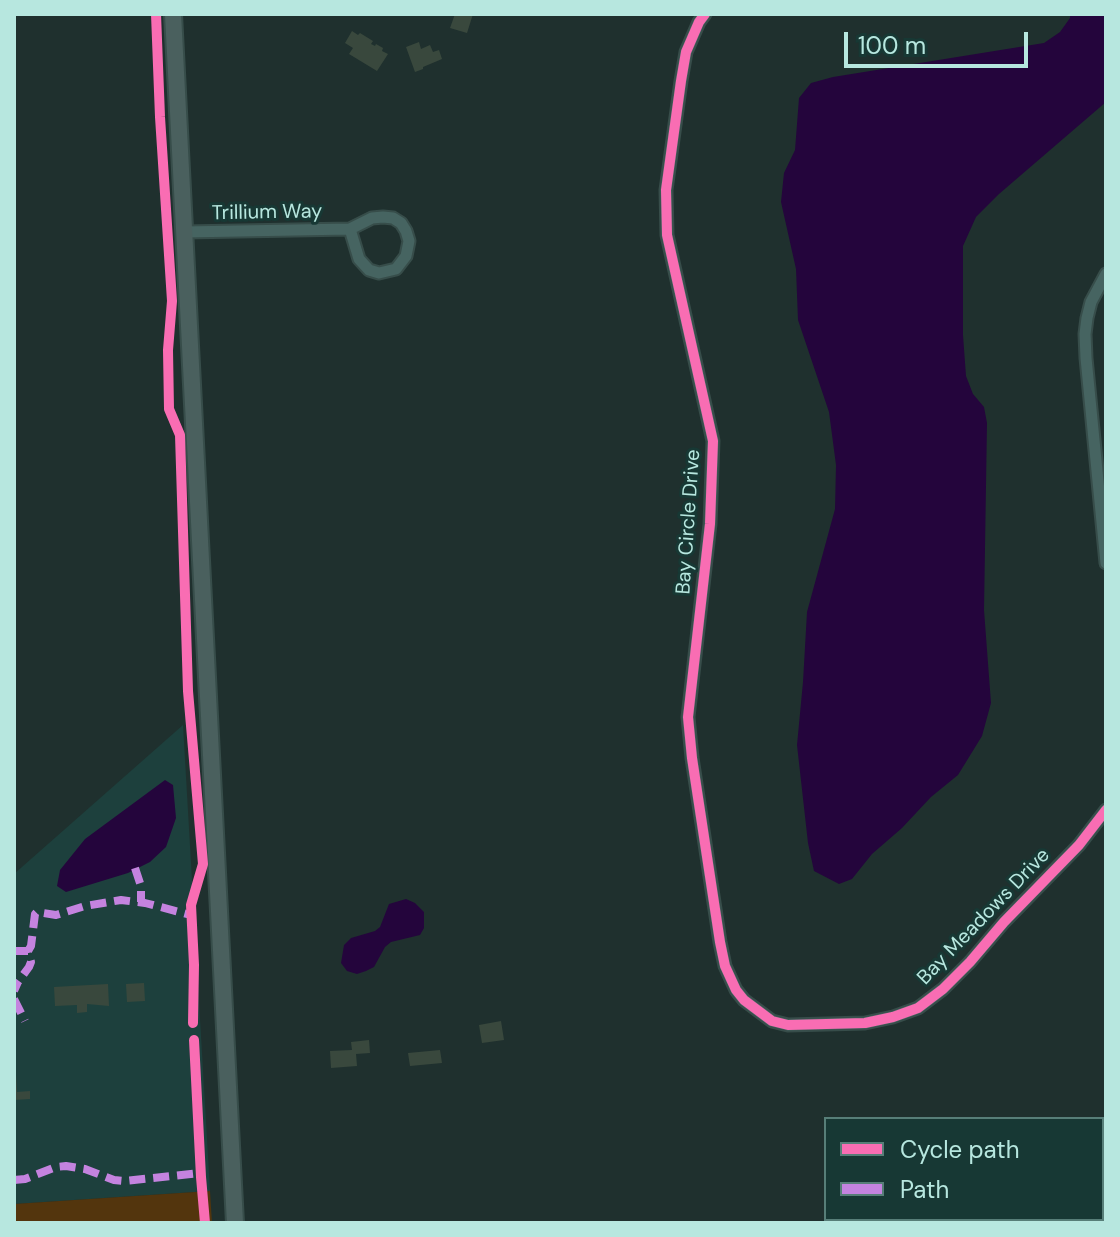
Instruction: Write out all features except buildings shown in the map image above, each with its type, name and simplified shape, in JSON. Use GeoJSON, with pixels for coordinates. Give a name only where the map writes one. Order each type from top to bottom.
{"type":"FeatureCollection","features":[{"type":"Feature","properties":{"kind":"street"},"geometry":{"type":"LineString","coordinates":[[173,14],[235,1223]]}},
{"type":"Feature","properties":{"kind":"street","name":"Bay Circle Drive"},"geometry":{"type":"LineString","coordinates":[[705,14],[686,52],[666,190],[667,235],[713,441],[710,524],[688,717],[706,855],[725,966],[744,1000],[772,1021]]}},
{"type":"Feature","properties":{"kind":"street","name":"Trillium Way"},"geometry":{"type":"LineString","coordinates":[[184,232],[350,229],[372,218],[393,218],[406,231],[409,241],[406,256],[396,269],[379,273],[369,270],[356,253],[350,229]]}},
{"type":"Feature","properties":{"kind":"street"},"geometry":{"type":"LineString","coordinates":[[1106,274],[1091,302],[1085,334],[1106,563]]}},
{"type":"Feature","properties":{"kind":"street","name":"Bay Meadows Drive"},"geometry":{"type":"LineString","coordinates":[[772,1021],[788,1025],[865,1023],[918,1008],[970,962],[1079,845],[1106,810]]}},
{"type":"Feature","properties":{"kind":"shaded area"},"geometry":{"type":"Polygon","coordinates":[[[1070,14],[1106,14],[1106,102],[976,217],[963,246],[966,376],[973,394],[984,407],[987,423],[984,610],[991,703],[982,736],[958,775],[872,854],[852,879],[839,884],[814,871],[797,745],[807,612],[835,509],[836,465],[829,412],[798,320],[796,269],[781,202],[784,173],[795,150],[799,98],[811,83],[833,77],[1044,43],[1060,32],[1070,14]]]}},
{"type":"Feature","properties":{"kind":"shaded area"},"geometry":{"type":"Polygon","coordinates":[[[183,725],[210,1191],[14,1204],[14,874],[183,725]]]}},
{"type":"Feature","properties":{"kind":"shaded area"},"geometry":{"type":"Polygon","coordinates":[[[165,780],[173,785],[176,818],[166,847],[150,862],[128,873],[66,892],[57,886],[60,870],[85,839],[165,780]]]}},
{"type":"Feature","properties":{"kind":"shaded area"},"geometry":{"type":"Polygon","coordinates":[[[406,899],[424,912],[424,928],[420,935],[391,942],[374,967],[366,971],[357,974],[347,971],[341,963],[344,945],[351,938],[375,931],[380,927],[389,904],[406,899]]]}},
{"type":"Feature","properties":{"kind":"shaded area"},"geometry":{"type":"Polygon","coordinates":[[[210,1191],[212,1223],[14,1223],[14,1204],[210,1191]]]}},
{"type":"Feature","properties":{"kind":"marked path"},"geometry":{"type":"LineString","coordinates":[[135,868],[141,886],[141,902]]}},
{"type":"Feature","properties":{"kind":"marked path"},"geometry":{"type":"LineString","coordinates":[[28,951],[37,912],[56,915],[121,900],[191,915]]}},
{"type":"Feature","properties":{"kind":"marked path"},"geometry":{"type":"LineString","coordinates":[[14,951],[28,951],[31,962],[14,991]]}},
{"type":"Feature","properties":{"kind":"marked path"},"geometry":{"type":"LineString","coordinates":[[14,999],[25,1021]]}},
{"type":"Feature","properties":{"kind":"marked path"},"geometry":{"type":"LineString","coordinates":[[14,1180],[66,1166],[124,1181],[201,1173]]}},
{"type":"Feature","properties":{"kind":"cycle path"},"geometry":{"type":"LineString","coordinates":[[156,14],[172,301],[168,350],[169,409],[180,435],[188,691],[203,864],[191,905],[193,1023]]}},
{"type":"Feature","properties":{"kind":"cycle path"},"geometry":{"type":"LineString","coordinates":[[705,14],[686,52],[681,81],[666,190],[667,235],[713,441],[710,524],[688,717],[720,942],[725,966],[736,990],[772,1021],[788,1025],[865,1023],[918,1008],[970,962],[1079,845],[1106,810]]}},
{"type":"Feature","properties":{"kind":"cycle path"},"geometry":{"type":"LineString","coordinates":[[194,1040],[205,1223]]}}]}
